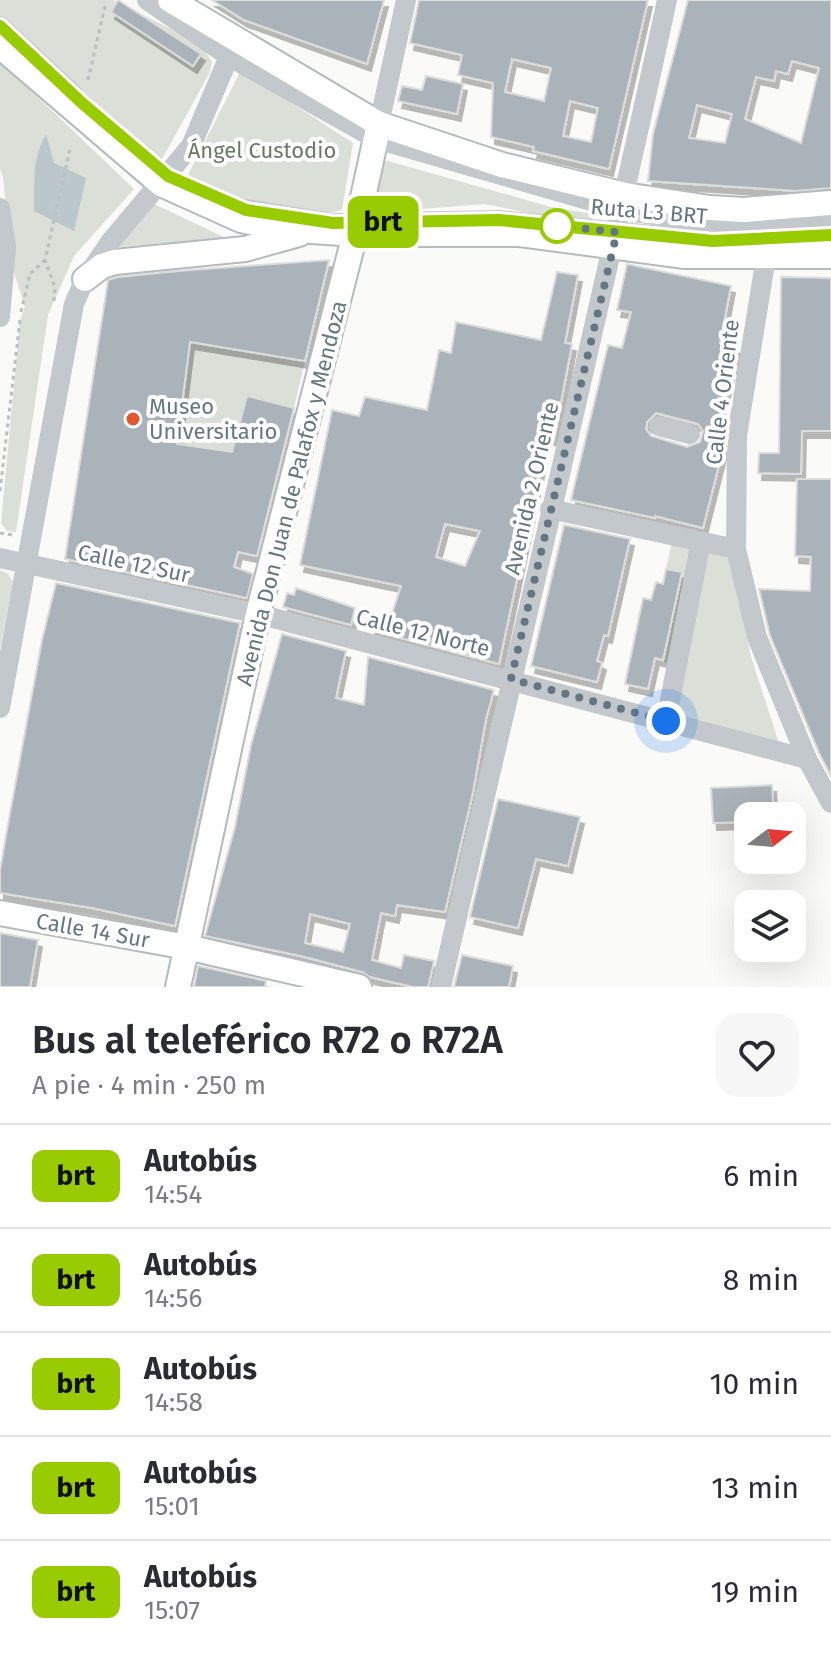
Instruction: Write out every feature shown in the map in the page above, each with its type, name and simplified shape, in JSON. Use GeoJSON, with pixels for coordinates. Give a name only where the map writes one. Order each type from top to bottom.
{"type":"FeatureCollection","features":[{"type":"Feature","properties":{"kind":"main road"},"geometry":{"type":"LineString","coordinates":[[170,0],[233,49],[378,132],[624,202],[744,210],[831,203]]}},
{"type":"Feature","properties":{"kind":"main road"},"geometry":{"type":"LineString","coordinates":[[0,46],[164,180],[241,220],[309,231]]}},
{"type":"Feature","properties":{"kind":"main road","name":"Avenida Don Juan de Palafox y Mendoza"},"geometry":{"type":"LineString","coordinates":[[178,987],[258,614],[357,228],[378,132]]}},
{"type":"Feature","properties":{"kind":"main road"},"geometry":{"type":"LineString","coordinates":[[85,279],[97,269],[115,262],[245,249],[309,231],[357,228],[615,239],[685,256],[831,256]]}},
{"type":"Feature","properties":{"kind":"main road","name":"Calle 14 Sur"},"geometry":{"type":"LineString","coordinates":[[0,913],[187,947],[359,987]]}},
{"type":"Feature","properties":{"kind":"street"},"geometry":{"type":"LineString","coordinates":[[0,708],[74,304],[85,279],[131,215],[164,180],[198,132],[233,49],[147,0]]}},
{"type":"Feature","properties":{"kind":"street","name":"Avenida Don Juan de Palafox y Mendoza"},"geometry":{"type":"LineString","coordinates":[[378,132],[406,0]]}},
{"type":"Feature","properties":{"kind":"street","name":"Avenida 2 Oriente"},"geometry":{"type":"LineString","coordinates":[[441,987],[550,509],[572,453],[667,0]]}},
{"type":"Feature","properties":{"kind":"street"},"geometry":{"type":"LineString","coordinates":[[0,26],[164,180],[246,210],[357,228]]}},
{"type":"Feature","properties":{"kind":"street"},"geometry":{"type":"LineString","coordinates":[[624,202],[707,223],[831,217]]}},
{"type":"Feature","properties":{"kind":"street"},"geometry":{"type":"LineString","coordinates":[[0,208],[6,247],[0,317]]}},
{"type":"Feature","properties":{"kind":"street","name":"Ruta L3 BRT"},"geometry":{"type":"LineString","coordinates":[[615,239],[713,241],[831,235]]}},
{"type":"Feature","properties":{"kind":"street","name":"Calle 4 Oriente"},"geometry":{"type":"LineString","coordinates":[[766,257],[737,436],[736,549],[757,637],[807,759],[831,803]]}},
{"type":"Feature","properties":{"kind":"street"},"geometry":{"type":"LineString","coordinates":[[659,426],[690,434]]}},
{"type":"Feature","properties":{"kind":"street"},"geometry":{"type":"LineString","coordinates":[[550,509],[736,549]]}},
{"type":"Feature","properties":{"kind":"street"},"geometry":{"type":"LineString","coordinates":[[666,721],[701,541]]}},
{"type":"Feature","properties":{"kind":"street","name":"Calle 12 Sur"},"geometry":{"type":"LineString","coordinates":[[0,558],[258,614]]}},
{"type":"Feature","properties":{"kind":"street","name":"Calle 12 Norte"},"geometry":{"type":"LineString","coordinates":[[258,614],[807,759]]}},
{"type":"Feature","properties":{"kind":"path"},"geometry":{"type":"LineString","coordinates":[[87,81],[106,2]]}},
{"type":"Feature","properties":{"kind":"path"},"geometry":{"type":"LineString","coordinates":[[0,491],[21,313],[30,274],[45,260],[70,149]]}},
{"type":"Feature","properties":{"kind":"green space"},"geometry":{"type":"Polygon","coordinates":[[[0,0],[113,0],[201,44],[212,62],[209,74],[160,163],[43,60],[0,16],[0,0]]]}},
{"type":"Feature","properties":{"kind":"green space"},"geometry":{"type":"Polygon","coordinates":[[[0,61],[134,189],[74,256],[48,315],[16,532],[7,531],[1,523],[20,321],[25,307],[12,266],[0,169],[0,61]]]}},
{"type":"Feature","properties":{"kind":"green space","name":"Ángel Custodio"},"geometry":{"type":"Polygon","coordinates":[[[241,70],[353,143],[342,210],[314,216],[230,201],[185,181],[241,70]]]}},
{"type":"Feature","properties":{"kind":"green space"},"geometry":{"type":"Polygon","coordinates":[[[388,161],[551,207],[593,214],[591,225],[484,204],[372,213],[374,174],[382,163],[388,161]]]}},
{"type":"Feature","properties":{"kind":"green space"},"geometry":{"type":"Polygon","coordinates":[[[150,202],[226,238],[120,247],[118,242],[150,202]]]}},
{"type":"Feature","properties":{"kind":"green space"},"geometry":{"type":"Polygon","coordinates":[[[194,313],[215,346],[305,361],[294,408],[247,397],[232,452],[177,444],[194,313]]]}},
{"type":"Feature","properties":{"kind":"green space"},"geometry":{"type":"Polygon","coordinates":[[[673,537],[729,550],[751,657],[780,746],[657,718],[669,663],[664,662],[683,573],[666,569],[673,537]]]}},
{"type":"Feature","properties":{"kind":"green space"},"geometry":{"type":"Polygon","coordinates":[[[0,570],[8,574],[13,582],[0,649],[0,570]]]}},
{"type":"Feature","properties":{"kind":"shaded area"},"geometry":{"type":"Polygon","coordinates":[[[46,134],[54,163],[86,178],[74,231],[34,211],[36,163],[46,134]]]}},
{"type":"Feature","properties":{"kind":"building"},"geometry":{"type":"Polygon","coordinates":[[[118,0],[201,54],[193,66],[111,12],[118,0]]]}},
{"type":"Feature","properties":{"kind":"building"},"geometry":{"type":"Polygon","coordinates":[[[212,0],[384,0],[367,64],[244,20],[212,0]]]}},
{"type":"Feature","properties":{"kind":"building"},"geometry":{"type":"Polygon","coordinates":[[[419,0],[648,0],[609,169],[533,151],[534,147],[491,137],[493,83],[458,75],[462,55],[410,43],[419,0]],[[512,59],[505,92],[544,101],[551,68],[512,59]],[[570,101],[563,136],[591,142],[598,108],[570,101]]]}},
{"type":"Feature","properties":{"kind":"building"},"geometry":{"type":"Polygon","coordinates":[[[688,0],[831,0],[831,188],[796,191],[648,181],[653,134],[688,0]],[[792,61],[788,74],[776,71],[774,81],[756,77],[745,119],[801,143],[819,68],[792,61]],[[697,105],[689,138],[725,143],[732,114],[697,105]]]}},
{"type":"Feature","properties":{"kind":"building"},"geometry":{"type":"Polygon","coordinates":[[[426,76],[463,84],[457,114],[398,101],[402,86],[422,90],[426,76]]]}},
{"type":"Feature","properties":{"kind":"building"},"geometry":{"type":"Polygon","coordinates":[[[329,260],[305,361],[190,342],[177,444],[232,452],[247,396],[294,408],[257,556],[238,552],[234,567],[253,574],[247,598],[65,559],[108,280],[178,271],[329,260]]]}},
{"type":"Feature","properties":{"kind":"building"},"geometry":{"type":"Polygon","coordinates":[[[627,264],[731,286],[720,343],[737,347],[716,430],[724,432],[724,445],[703,528],[571,500],[608,345],[622,348],[631,312],[617,310],[627,264]],[[656,413],[647,422],[646,429],[651,436],[687,447],[700,442],[703,431],[698,424],[656,413]]]}},
{"type":"Feature","properties":{"kind":"building"},"geometry":{"type":"Polygon","coordinates":[[[557,272],[578,275],[565,343],[572,344],[554,439],[547,437],[499,664],[371,630],[372,614],[390,620],[401,586],[300,565],[332,410],[359,416],[365,397],[427,410],[439,350],[451,353],[456,322],[541,340],[557,272]],[[445,524],[436,557],[465,566],[480,531],[445,524]]]}},
{"type":"Feature","properties":{"kind":"building"},"geometry":{"type":"Polygon","coordinates":[[[781,277],[831,278],[831,431],[802,431],[801,474],[758,473],[759,453],[779,453],[781,277]]]}},
{"type":"Feature","properties":{"kind":"building"},"geometry":{"type":"Polygon","coordinates":[[[797,479],[831,479],[831,776],[770,636],[759,589],[810,591],[811,557],[795,556],[797,479]]]}},
{"type":"Feature","properties":{"kind":"building"},"geometry":{"type":"Polygon","coordinates":[[[564,525],[630,539],[608,636],[604,635],[597,661],[602,663],[597,682],[531,666],[564,525]]]}},
{"type":"Feature","properties":{"kind":"building"},"geometry":{"type":"Polygon","coordinates":[[[666,569],[682,572],[663,660],[655,658],[648,689],[625,684],[643,598],[651,600],[656,582],[663,584],[666,569]]]}},
{"type":"Feature","properties":{"kind":"building"},"geometry":{"type":"Polygon","coordinates":[[[56,583],[240,623],[175,926],[0,893],[0,870],[10,813],[42,640],[56,583]]]}},
{"type":"Feature","properties":{"kind":"building"},"geometry":{"type":"Polygon","coordinates":[[[296,588],[355,608],[351,625],[283,607],[287,593],[294,595],[296,588]]]}},
{"type":"Feature","properties":{"kind":"building"},"geometry":{"type":"Polygon","coordinates":[[[282,634],[346,651],[336,698],[364,705],[368,657],[494,690],[445,912],[397,905],[395,916],[381,913],[372,960],[401,968],[404,955],[434,961],[428,987],[413,987],[301,956],[205,936],[235,827],[251,745],[282,634]],[[310,914],[305,943],[343,952],[350,924],[310,914]]]}},
{"type":"Feature","properties":{"kind":"building"},"geometry":{"type":"Polygon","coordinates":[[[772,785],[773,802],[734,802],[734,822],[713,823],[711,788],[772,785]]]}},
{"type":"Feature","properties":{"kind":"building"},"geometry":{"type":"Polygon","coordinates":[[[498,799],[580,817],[568,866],[536,859],[518,928],[470,917],[498,799]]]}},
{"type":"Feature","properties":{"kind":"building"},"geometry":{"type":"Polygon","coordinates":[[[0,933],[38,940],[30,987],[0,987],[0,933]]]}},
{"type":"Feature","properties":{"kind":"building"},"geometry":{"type":"Polygon","coordinates":[[[462,955],[513,966],[509,987],[454,987],[462,955]]]}},
{"type":"Feature","properties":{"kind":"building"},"geometry":{"type":"Polygon","coordinates":[[[198,966],[266,981],[265,987],[194,987],[198,966]]]}},
{"type":"Feature","properties":{"kind":"bus line","name":"brt"},"geometry":{"type":"LineString","coordinates":[[0,26],[82,103],[168,176],[246,210],[333,223],[499,220],[713,241],[831,235]]}},
{"type":"Feature","properties":{"kind":"place","name":"Museo Universitario"},"geometry":{"type":"Point","coordinates":[133,419]}},
{"type":"Feature","properties":{"kind":"route"},"geometry":{"type":"LineString","coordinates":[[557,226],[617,232],[511,679],[666,721]]}}]}
